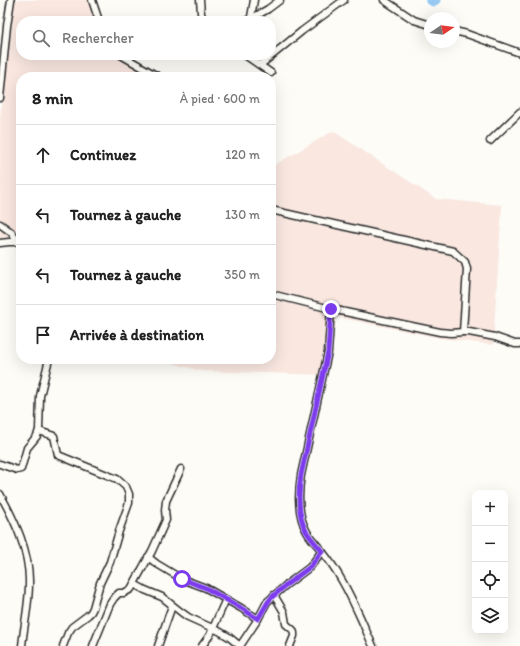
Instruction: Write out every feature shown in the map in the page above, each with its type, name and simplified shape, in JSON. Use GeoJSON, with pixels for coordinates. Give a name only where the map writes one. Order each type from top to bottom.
{"type":"FeatureCollection","features":[{"type":"Feature","properties":{"kind":"street"},"geometry":{"type":"LineString","coordinates":[[0,98],[11,0]]}},
{"type":"Feature","properties":{"kind":"street"},"geometry":{"type":"LineString","coordinates":[[92,0],[97,16]]}},
{"type":"Feature","properties":{"kind":"street"},"geometry":{"type":"LineString","coordinates":[[200,0],[202,16]]}},
{"type":"Feature","properties":{"kind":"street"},"geometry":{"type":"LineString","coordinates":[[251,16],[254,0]]}},
{"type":"Feature","properties":{"kind":"street"},"geometry":{"type":"LineString","coordinates":[[256,16],[280,0]]}},
{"type":"Feature","properties":{"kind":"street"},"geometry":{"type":"LineString","coordinates":[[276,51],[344,0]]}},
{"type":"Feature","properties":{"kind":"street"},"geometry":{"type":"LineString","coordinates":[[384,0],[414,20],[424,24]]}},
{"type":"Feature","properties":{"kind":"street"},"geometry":{"type":"LineString","coordinates":[[460,32],[520,54]]}},
{"type":"Feature","properties":{"kind":"street"},"geometry":{"type":"LineString","coordinates":[[130,60],[150,72]]}},
{"type":"Feature","properties":{"kind":"street"},"geometry":{"type":"LineString","coordinates":[[253,60],[270,72]]}},
{"type":"Feature","properties":{"kind":"street"},"geometry":{"type":"LineString","coordinates":[[260,64],[265,60]]}},
{"type":"Feature","properties":{"kind":"street"},"geometry":{"type":"LineString","coordinates":[[490,141],[520,112]]}},
{"type":"Feature","properties":{"kind":"street"},"geometry":{"type":"LineString","coordinates":[[276,211],[453,251],[465,262],[467,269],[463,332]]}},
{"type":"Feature","properties":{"kind":"street"},"geometry":{"type":"LineString","coordinates":[[0,224],[11,232],[16,238]]}},
{"type":"Feature","properties":{"kind":"street"},"geometry":{"type":"LineString","coordinates":[[0,243],[16,242]]}},
{"type":"Feature","properties":{"kind":"street"},"geometry":{"type":"LineString","coordinates":[[276,295],[331,309],[440,332],[451,334],[463,332],[495,338],[518,345]]}},
{"type":"Feature","properties":{"kind":"street"},"geometry":{"type":"LineString","coordinates":[[331,309],[328,352],[301,475],[299,505],[306,531],[322,551],[346,587],[373,646]]}},
{"type":"Feature","properties":{"kind":"street"},"geometry":{"type":"LineString","coordinates":[[0,464],[17,470],[21,469],[27,448],[39,431],[40,396],[48,364]]}},
{"type":"Feature","properties":{"kind":"street"},"geometry":{"type":"LineString","coordinates":[[39,431],[54,436],[58,455],[117,479],[126,487],[129,494],[129,504],[110,562],[100,583],[93,608],[88,615],[72,627],[68,632],[63,646]]}},
{"type":"Feature","properties":{"kind":"street"},"geometry":{"type":"LineString","coordinates":[[93,646],[110,604],[119,593],[129,591],[131,589],[148,557],[166,520],[165,506],[181,469]]}},
{"type":"Feature","properties":{"kind":"street"},"geometry":{"type":"LineString","coordinates":[[0,494],[2,502],[12,516],[26,554],[30,583],[22,646]]}},
{"type":"Feature","properties":{"kind":"street"},"geometry":{"type":"LineString","coordinates":[[134,584],[162,597],[188,617],[213,628],[229,637],[240,646],[274,595],[310,567],[322,551]]}},
{"type":"Feature","properties":{"kind":"street"},"geometry":{"type":"LineString","coordinates":[[148,557],[182,579],[202,586],[258,619]]}},
{"type":"Feature","properties":{"kind":"street"},"geometry":{"type":"LineString","coordinates":[[274,595],[284,612],[286,624],[293,630],[294,633],[290,646]]}},
{"type":"Feature","properties":{"kind":"street"},"geometry":{"type":"LineString","coordinates":[[202,646],[207,640],[226,599]]}},
{"type":"Feature","properties":{"kind":"street"},"geometry":{"type":"LineString","coordinates":[[159,645],[172,606]]}},
{"type":"Feature","properties":{"kind":"shaded area"},"geometry":{"type":"Polygon","coordinates":[[[13,0],[88,0],[94,16],[16,16],[16,60],[124,60],[145,72],[16,72],[16,239],[5,237],[0,239],[0,117],[13,0]]]}},
{"type":"Feature","properties":{"kind":"shaded area"},"geometry":{"type":"Polygon","coordinates":[[[333,131],[436,199],[502,205],[493,345],[440,338],[336,317],[326,375],[201,371],[176,364],[276,364],[276,164],[333,131]]]}},
{"type":"Feature","properties":{"kind":"waterway"},"geometry":{"type":"LineString","coordinates":[[430,0],[433,2],[436,0]]}},
{"type":"Feature","properties":{"kind":"route"},"geometry":{"type":"LineString","coordinates":[[182,579],[206,588],[258,619],[272,597],[310,567],[322,551],[306,531],[299,505],[299,496],[301,475],[328,352],[331,309]]}}]}
